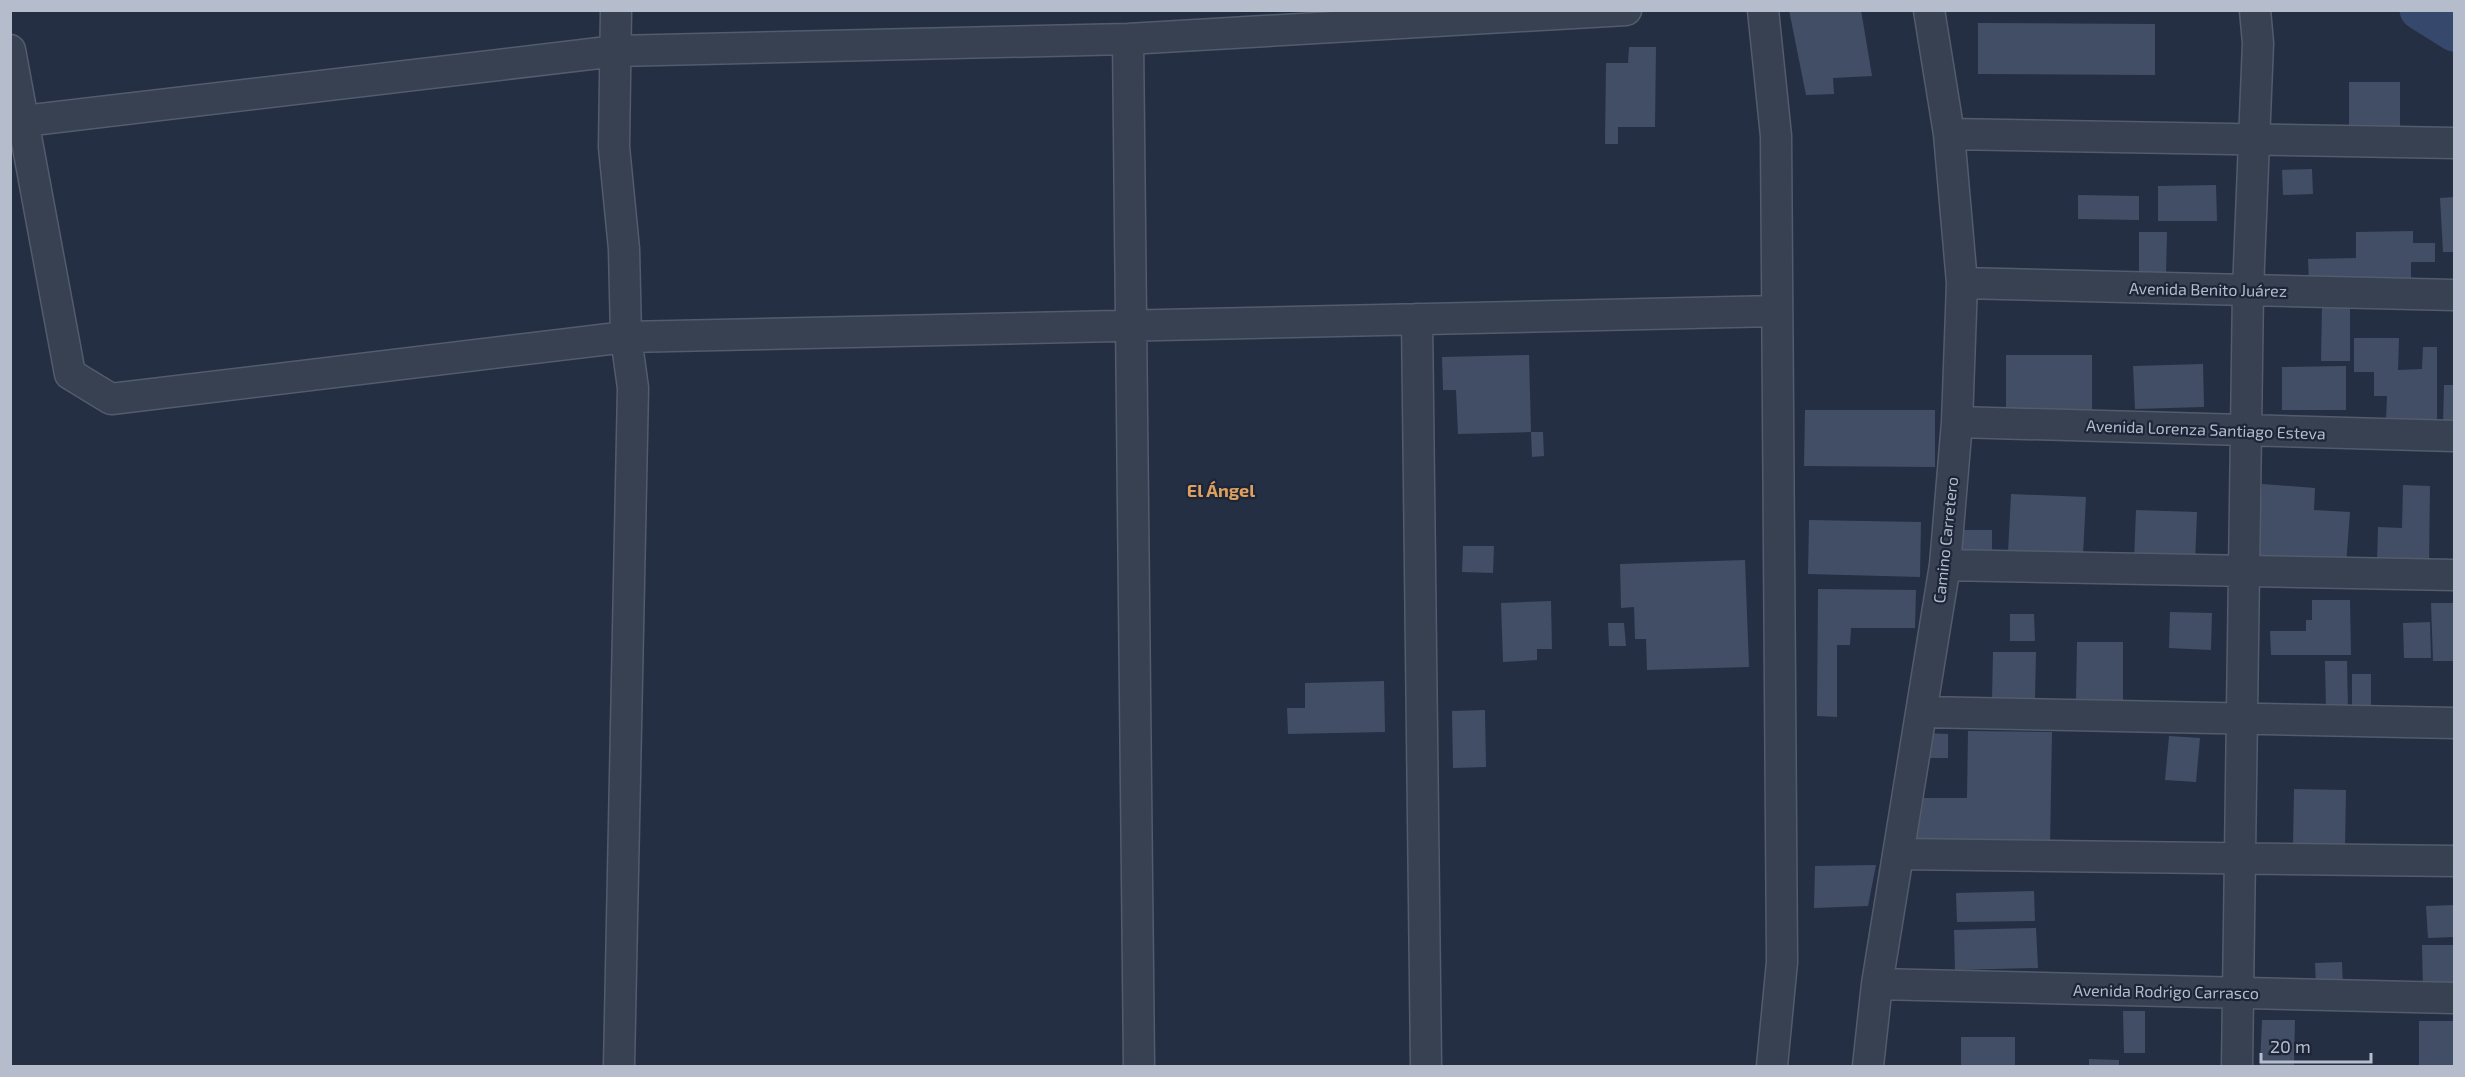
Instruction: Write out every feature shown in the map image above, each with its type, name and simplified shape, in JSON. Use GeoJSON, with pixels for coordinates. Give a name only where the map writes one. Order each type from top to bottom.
{"type":"FeatureCollection","features":[{"type":"Feature","properties":{"kind":"street"},"geometry":{"type":"LineString","coordinates":[[616,10],[614,147],[624,249],[626,337],[633,388],[619,1066]]}},
{"type":"Feature","properties":{"kind":"street"},"geometry":{"type":"LineString","coordinates":[[24,121],[616,51],[1128,39],[1626,10]]}},
{"type":"Feature","properties":{"kind":"street"},"geometry":{"type":"LineString","coordinates":[[1763,10],[1776,136],[1782,962],[1772,1066]]}},
{"type":"Feature","properties":{"kind":"street","name":"Camino Carretero"},"geometry":{"type":"LineString","coordinates":[[1868,1066],[1877,984],[1923,712],[1945,565],[1957,422],[1962,283],[1949,134],[1929,10]]}},
{"type":"Feature","properties":{"kind":"street"},"geometry":{"type":"LineString","coordinates":[[2237,1066],[2248,290],[2258,43],[2255,10]]}},
{"type":"Feature","properties":{"kind":"street"},"geometry":{"type":"LineString","coordinates":[[1128,39],[1139,1066]]}},
{"type":"Feature","properties":{"kind":"street"},"geometry":{"type":"LineString","coordinates":[[10,50],[70,374],[111,399],[626,337],[1777,310]]}},
{"type":"Feature","properties":{"kind":"street"},"geometry":{"type":"LineString","coordinates":[[1949,134],[2454,143]]}},
{"type":"Feature","properties":{"kind":"street","name":"Avenida Benito Juárez"},"geometry":{"type":"LineString","coordinates":[[1962,283],[2454,295]]}},
{"type":"Feature","properties":{"kind":"street"},"geometry":{"type":"LineString","coordinates":[[1417,319],[1426,1066]]}},
{"type":"Feature","properties":{"kind":"street","name":"Avenida Lorenza Santiago Esteva"},"geometry":{"type":"LineString","coordinates":[[1957,422],[2454,436]]}},
{"type":"Feature","properties":{"kind":"street"},"geometry":{"type":"LineString","coordinates":[[1945,565],[2454,575]]}},
{"type":"Feature","properties":{"kind":"street"},"geometry":{"type":"LineString","coordinates":[[1923,712],[2454,723]]}},
{"type":"Feature","properties":{"kind":"street"},"geometry":{"type":"LineString","coordinates":[[1898,854],[2454,861]]}},
{"type":"Feature","properties":{"kind":"street","name":"Avenida Rodrigo Carrasco"},"geometry":{"type":"LineString","coordinates":[[1877,984],[2454,998]]}},
{"type":"Feature","properties":{"kind":"building"},"geometry":{"type":"Polygon","coordinates":[[[1789,10],[1861,10],[1872,76],[1833,78],[1834,94],[1806,95],[1789,10]]]}},
{"type":"Feature","properties":{"kind":"building"},"geometry":{"type":"Polygon","coordinates":[[[1978,23],[2155,24],[2155,75],[1978,74],[1978,23]]]}},
{"type":"Feature","properties":{"kind":"building"},"geometry":{"type":"Polygon","coordinates":[[[1629,47],[1656,47],[1655,127],[1618,127],[1618,144],[1605,144],[1606,63],[1628,63],[1629,47]]]}},
{"type":"Feature","properties":{"kind":"building"},"geometry":{"type":"Polygon","coordinates":[[[2349,82],[2400,82],[2400,134],[2349,135],[2349,82]]]}},
{"type":"Feature","properties":{"kind":"building"},"geometry":{"type":"Polygon","coordinates":[[[2312,169],[2313,194],[2283,195],[2282,170],[2312,169]]]}},
{"type":"Feature","properties":{"kind":"building"},"geometry":{"type":"Polygon","coordinates":[[[2216,185],[2217,221],[2158,221],[2158,186],[2216,185]]]}},
{"type":"Feature","properties":{"kind":"building"},"geometry":{"type":"Polygon","coordinates":[[[2078,195],[2139,196],[2139,220],[2078,219],[2078,195]]]}},
{"type":"Feature","properties":{"kind":"building"},"geometry":{"type":"Polygon","coordinates":[[[2454,197],[2454,252],[2443,252],[2440,198],[2454,197]]]}},
{"type":"Feature","properties":{"kind":"building"},"geometry":{"type":"Polygon","coordinates":[[[2413,231],[2413,243],[2435,243],[2435,262],[2411,262],[2411,282],[2309,283],[2308,259],[2356,258],[2356,232],[2413,231]]]}},
{"type":"Feature","properties":{"kind":"building"},"geometry":{"type":"Polygon","coordinates":[[[2139,232],[2167,232],[2166,276],[2139,276],[2139,232]]]}},
{"type":"Feature","properties":{"kind":"building"},"geometry":{"type":"Polygon","coordinates":[[[2322,305],[2350,306],[2350,361],[2321,361],[2322,305]]]}},
{"type":"Feature","properties":{"kind":"building"},"geometry":{"type":"Polygon","coordinates":[[[2354,338],[2399,338],[2398,370],[2422,369],[2423,347],[2437,347],[2437,420],[2386,420],[2387,396],[2374,396],[2374,372],[2354,372],[2354,338]]]}},
{"type":"Feature","properties":{"kind":"building"},"geometry":{"type":"Polygon","coordinates":[[[1529,355],[1531,432],[1458,434],[1456,390],[1443,390],[1442,357],[1529,355]]]}},
{"type":"Feature","properties":{"kind":"building"},"geometry":{"type":"Polygon","coordinates":[[[2006,355],[2092,355],[2092,411],[2006,412],[2006,355]]]}},
{"type":"Feature","properties":{"kind":"building"},"geometry":{"type":"Polygon","coordinates":[[[2203,364],[2204,407],[2135,409],[2133,366],[2203,364]]]}},
{"type":"Feature","properties":{"kind":"building"},"geometry":{"type":"Polygon","coordinates":[[[2346,366],[2346,410],[2282,410],[2282,367],[2346,366]]]}},
{"type":"Feature","properties":{"kind":"building"},"geometry":{"type":"Polygon","coordinates":[[[2444,385],[2454,385],[2454,423],[2443,423],[2444,385]]]}},
{"type":"Feature","properties":{"kind":"building"},"geometry":{"type":"Polygon","coordinates":[[[1805,410],[1935,410],[1935,467],[1804,466],[1805,410]]]}},
{"type":"Feature","properties":{"kind":"building"},"geometry":{"type":"Polygon","coordinates":[[[1531,432],[1543,432],[1544,456],[1532,457],[1531,432]]]}},
{"type":"Feature","properties":{"kind":"building"},"geometry":{"type":"Polygon","coordinates":[[[2262,484],[2315,488],[2314,510],[2350,512],[2346,565],[2257,559],[2262,484]]]}},
{"type":"Feature","properties":{"kind":"building"},"geometry":{"type":"Polygon","coordinates":[[[2403,485],[2430,486],[2429,565],[2377,564],[2378,527],[2402,528],[2403,485]]]}},
{"type":"Feature","properties":{"kind":"building"},"geometry":{"type":"Polygon","coordinates":[[[2011,494],[2086,497],[2083,555],[2008,552],[2011,494]]]}},
{"type":"Feature","properties":{"kind":"building"},"geometry":{"type":"Polygon","coordinates":[[[2136,510],[2197,512],[2195,563],[2134,561],[2136,510]]]}},
{"type":"Feature","properties":{"kind":"building"},"geometry":{"type":"Polygon","coordinates":[[[1809,520],[1921,522],[1920,577],[1808,574],[1809,520]]]}},
{"type":"Feature","properties":{"kind":"building"},"geometry":{"type":"Polygon","coordinates":[[[1954,530],[1992,530],[1992,553],[1954,554],[1954,530]]]}},
{"type":"Feature","properties":{"kind":"building"},"geometry":{"type":"Polygon","coordinates":[[[1463,546],[1494,546],[1493,573],[1462,572],[1463,546]]]}},
{"type":"Feature","properties":{"kind":"building"},"geometry":{"type":"Polygon","coordinates":[[[1745,560],[1749,667],[1647,670],[1646,639],[1635,639],[1634,607],[1621,608],[1620,564],[1745,560]]]}},
{"type":"Feature","properties":{"kind":"building"},"geometry":{"type":"Polygon","coordinates":[[[1818,589],[1916,590],[1915,628],[1851,628],[1850,645],[1837,645],[1837,717],[1817,716],[1818,589]]]}},
{"type":"Feature","properties":{"kind":"building"},"geometry":{"type":"Polygon","coordinates":[[[2312,600],[2350,600],[2351,655],[2271,655],[2270,631],[2306,631],[2306,620],[2312,620],[2312,600]]]}},
{"type":"Feature","properties":{"kind":"building"},"geometry":{"type":"Polygon","coordinates":[[[1551,601],[1552,649],[1537,649],[1537,660],[1503,662],[1501,603],[1551,601]]]}},
{"type":"Feature","properties":{"kind":"building"},"geometry":{"type":"Polygon","coordinates":[[[2431,603],[2454,603],[2454,661],[2433,661],[2431,603]]]}},
{"type":"Feature","properties":{"kind":"building"},"geometry":{"type":"Polygon","coordinates":[[[2170,612],[2212,613],[2211,650],[2169,648],[2170,612]]]}},
{"type":"Feature","properties":{"kind":"building"},"geometry":{"type":"Polygon","coordinates":[[[2010,614],[2034,614],[2035,641],[2010,641],[2010,614]]]}},
{"type":"Feature","properties":{"kind":"building"},"geometry":{"type":"Polygon","coordinates":[[[2430,622],[2431,658],[2404,658],[2403,623],[2430,622]]]}},
{"type":"Feature","properties":{"kind":"building"},"geometry":{"type":"Polygon","coordinates":[[[1608,623],[1624,623],[1626,646],[1609,646],[1608,623]]]}},
{"type":"Feature","properties":{"kind":"building"},"geometry":{"type":"Polygon","coordinates":[[[2077,642],[2123,642],[2123,701],[2076,701],[2077,642]]]}},
{"type":"Feature","properties":{"kind":"building"},"geometry":{"type":"Polygon","coordinates":[[[1993,652],[2036,652],[2035,699],[1992,698],[1993,652]]]}},
{"type":"Feature","properties":{"kind":"building"},"geometry":{"type":"Polygon","coordinates":[[[2325,661],[2347,661],[2348,710],[2326,710],[2325,661]]]}},
{"type":"Feature","properties":{"kind":"building"},"geometry":{"type":"Polygon","coordinates":[[[2352,674],[2371,674],[2371,714],[2352,714],[2352,674]]]}},
{"type":"Feature","properties":{"kind":"building"},"geometry":{"type":"Polygon","coordinates":[[[1384,681],[1385,732],[1288,734],[1287,708],[1305,708],[1305,683],[1384,681]]]}},
{"type":"Feature","properties":{"kind":"building"},"geometry":{"type":"Polygon","coordinates":[[[1485,710],[1486,767],[1453,768],[1452,711],[1485,710]]]}},
{"type":"Feature","properties":{"kind":"building"},"geometry":{"type":"Polygon","coordinates":[[[1968,731],[2052,732],[2050,850],[1914,844],[1915,798],[1967,798],[1968,731]]]}},
{"type":"Feature","properties":{"kind":"building"},"geometry":{"type":"Polygon","coordinates":[[[1923,733],[1948,734],[1948,758],[1922,758],[1923,733]]]}},
{"type":"Feature","properties":{"kind":"building"},"geometry":{"type":"Polygon","coordinates":[[[2169,736],[2200,738],[2196,782],[2165,780],[2169,736]]]}},
{"type":"Feature","properties":{"kind":"building"},"geometry":{"type":"Polygon","coordinates":[[[2294,789],[2346,790],[2345,848],[2293,847],[2294,789]]]}},
{"type":"Feature","properties":{"kind":"building"},"geometry":{"type":"Polygon","coordinates":[[[1876,865],[1868,906],[1814,908],[1815,866],[1876,865]]]}},
{"type":"Feature","properties":{"kind":"building"},"geometry":{"type":"Polygon","coordinates":[[[2034,891],[2035,921],[1957,922],[1956,893],[2034,891]]]}},
{"type":"Feature","properties":{"kind":"building"},"geometry":{"type":"Polygon","coordinates":[[[2454,905],[2454,937],[2428,938],[2426,906],[2454,905]]]}},
{"type":"Feature","properties":{"kind":"building"},"geometry":{"type":"Polygon","coordinates":[[[2036,928],[2038,968],[1955,970],[1954,930],[2036,928]]]}},
{"type":"Feature","properties":{"kind":"building"},"geometry":{"type":"Polygon","coordinates":[[[2422,945],[2454,945],[2454,992],[2423,991],[2422,945]]]}},
{"type":"Feature","properties":{"kind":"building"},"geometry":{"type":"Polygon","coordinates":[[[2342,962],[2343,988],[2316,988],[2315,963],[2342,962]]]}},
{"type":"Feature","properties":{"kind":"building"},"geometry":{"type":"Polygon","coordinates":[[[2123,1011],[2145,1011],[2145,1053],[2124,1053],[2123,1011]]]}},
{"type":"Feature","properties":{"kind":"building"},"geometry":{"type":"Polygon","coordinates":[[[2262,1020],[2295,1020],[2294,1066],[2260,1066],[2262,1020]]]}},
{"type":"Feature","properties":{"kind":"building"},"geometry":{"type":"Polygon","coordinates":[[[2419,1021],[2454,1021],[2454,1066],[2419,1066],[2419,1021]]]}},
{"type":"Feature","properties":{"kind":"building"},"geometry":{"type":"Polygon","coordinates":[[[1961,1037],[2015,1037],[2015,1066],[1961,1066],[1961,1037]]]}},
{"type":"Feature","properties":{"kind":"building"},"geometry":{"type":"Polygon","coordinates":[[[2089,1059],[2119,1060],[2119,1066],[2089,1066],[2089,1059]]]}},
{"type":"Feature","properties":{"kind":"waterway"},"geometry":{"type":"LineString","coordinates":[[2419,10],[2454,32]]}},
{"type":"Feature","properties":{"kind":"district","name":"El Ángel"},"geometry":{"type":"Point","coordinates":[1221,490]}}]}
